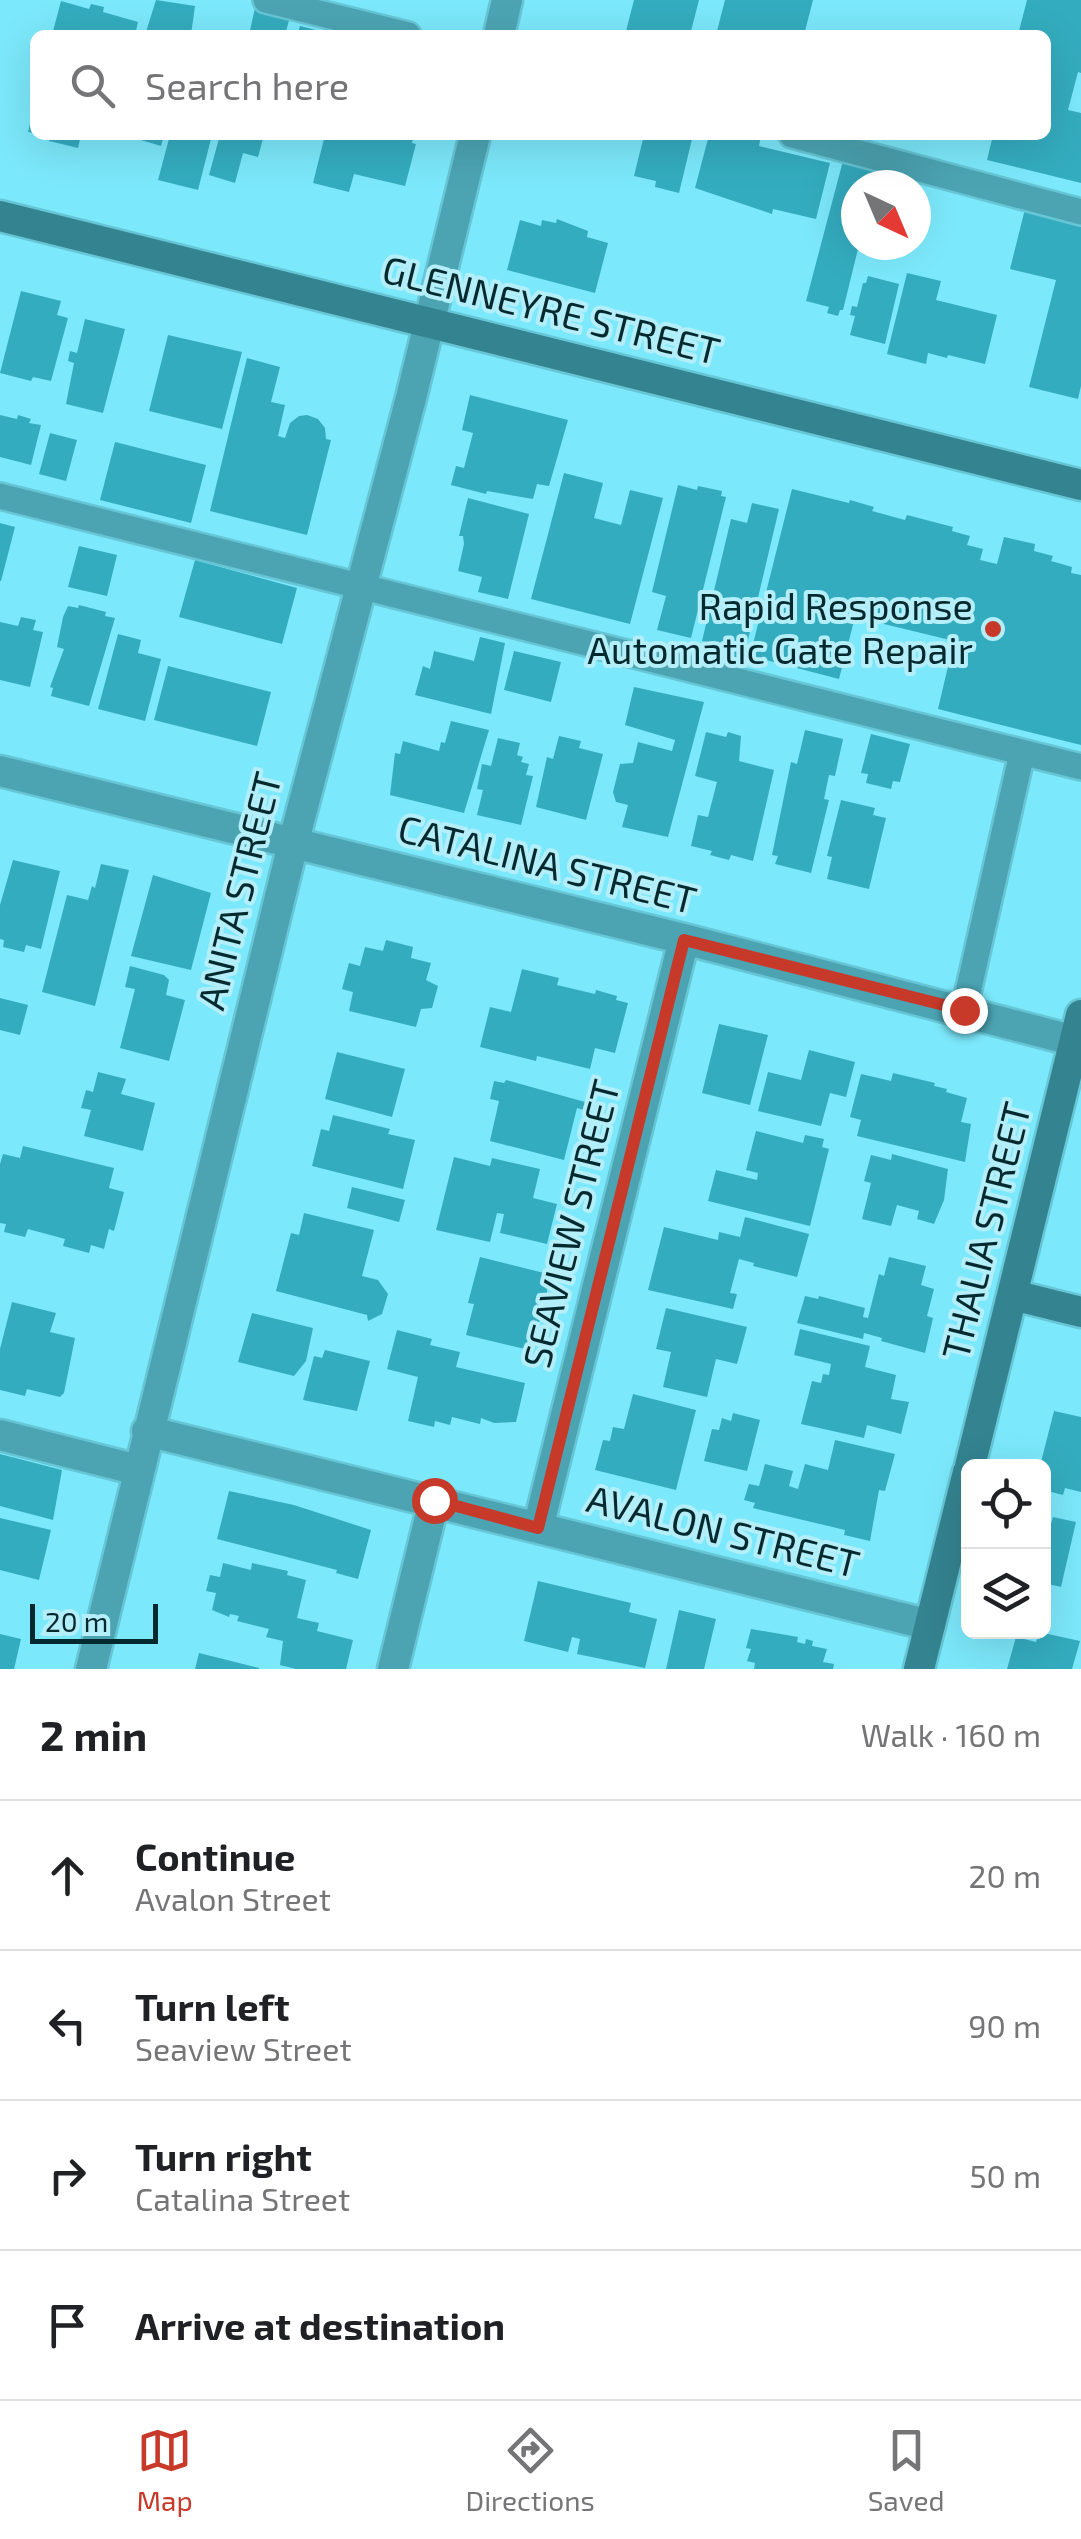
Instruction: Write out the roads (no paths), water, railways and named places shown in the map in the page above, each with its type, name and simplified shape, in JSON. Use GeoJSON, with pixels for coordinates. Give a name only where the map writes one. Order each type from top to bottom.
{"type":"FeatureCollection","features":[{"type":"Feature","properties":{"kind":"main road","name":"GLENNEYRE STREET"},"geometry":{"type":"LineString","coordinates":[[0,216],[1081,486]]}},
{"type":"Feature","properties":{"kind":"main road"},"geometry":{"type":"LineString","coordinates":[[1038,476],[1081,508]]}},
{"type":"Feature","properties":{"kind":"main road","name":"THALIA STREET"},"geometry":{"type":"LineString","coordinates":[[971,1459],[1078,1028]]}},
{"type":"Feature","properties":{"kind":"main road"},"geometry":{"type":"LineString","coordinates":[[1012,1295],[1081,1312]]}},
{"type":"Feature","properties":{"kind":"main road","name":"THALIA STREET"},"geometry":{"type":"LineString","coordinates":[[919,1669],[961,1501]]}},
{"type":"Feature","properties":{"kind":"street"},"geometry":{"type":"LineString","coordinates":[[499,30],[507,0]]}},
{"type":"Feature","properties":{"kind":"street","name":"ANITA STREET"},"geometry":{"type":"LineString","coordinates":[[91,1669],[146,1431],[473,140]]}},
{"type":"Feature","properties":{"kind":"street","name":"CATALINA STREET"},"geometry":{"type":"LineString","coordinates":[[0,771],[964,1010],[1078,1028]]}},
{"type":"Feature","properties":{"kind":"street","name":"SEAVIEW STREET"},"geometry":{"type":"LineString","coordinates":[[538,1528],[684,940]]}},
{"type":"Feature","properties":{"kind":"street","name":"AVALON STREET"},"geometry":{"type":"LineString","coordinates":[[146,1431],[930,1625]]}},
{"type":"Feature","properties":{"kind":"street"},"geometry":{"type":"LineString","coordinates":[[0,1435],[138,1470]]}},
{"type":"Feature","properties":{"kind":"street"},"geometry":{"type":"LineString","coordinates":[[393,1669],[434,1500]]}},
{"type":"Feature","properties":{"kind":"lane"},"geometry":{"type":"LineString","coordinates":[[266,0],[388,30]]}},
{"type":"Feature","properties":{"kind":"lane"},"geometry":{"type":"LineString","coordinates":[[811,140],[1081,212]]}},
{"type":"Feature","properties":{"kind":"lane"},"geometry":{"type":"LineString","coordinates":[[0,496],[1081,768]]}},
{"type":"Feature","properties":{"kind":"lane"},"geometry":{"type":"LineString","coordinates":[[964,1010],[1022,752]]}},
{"type":"Feature","properties":{"kind":"place","name":"Rapid Response Automatic Gate Repair"},"geometry":{"type":"Point","coordinates":[993,629]}}]}
